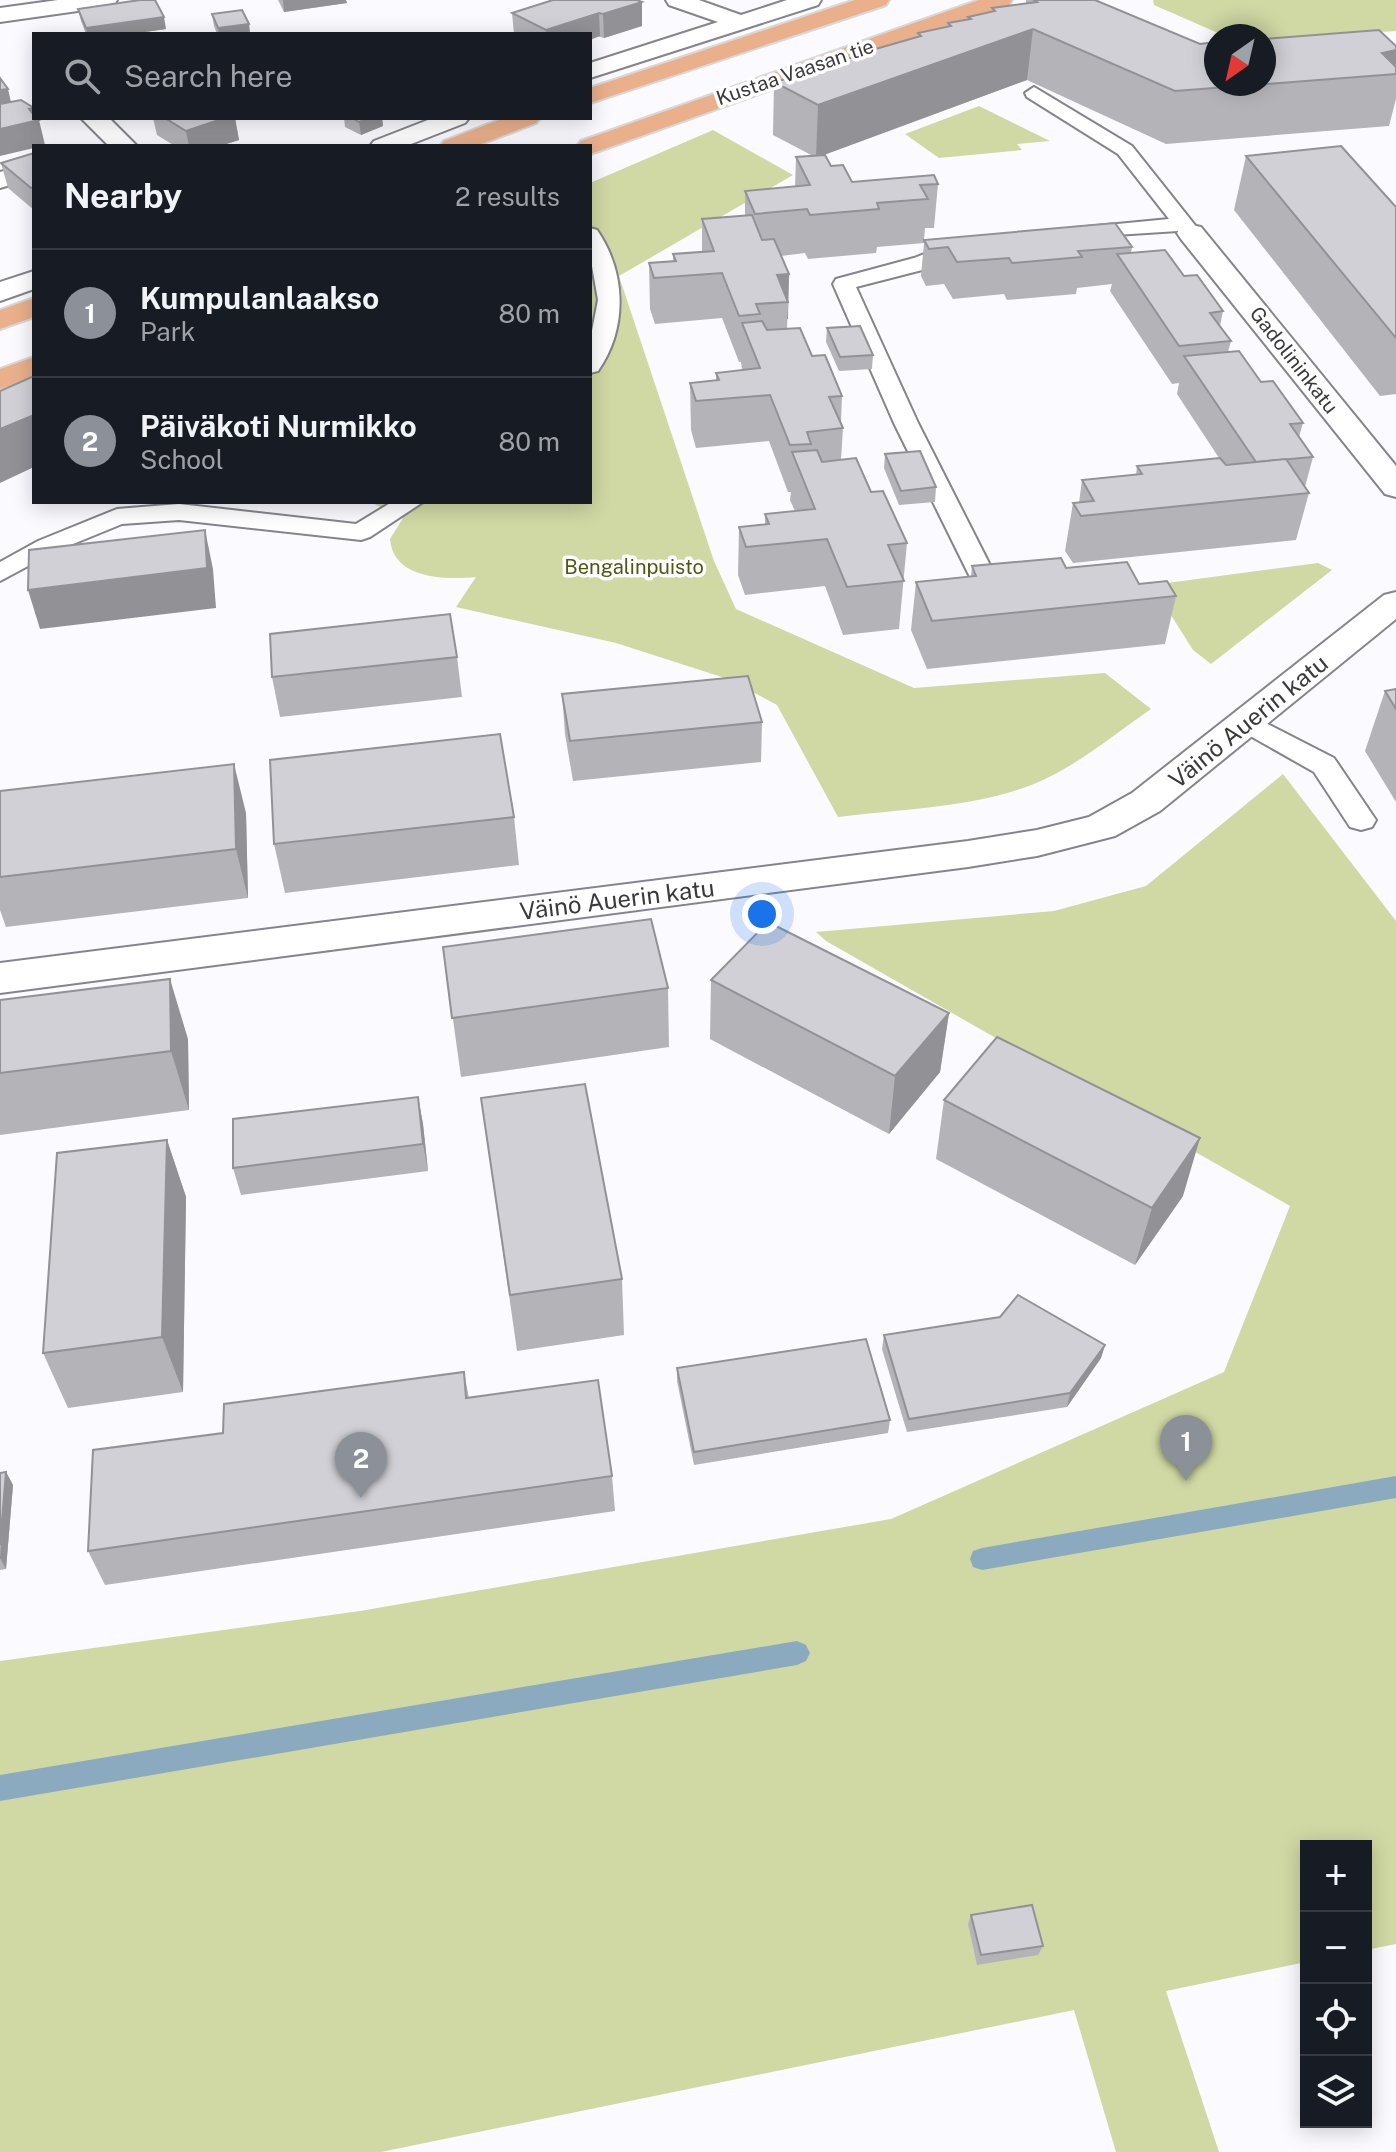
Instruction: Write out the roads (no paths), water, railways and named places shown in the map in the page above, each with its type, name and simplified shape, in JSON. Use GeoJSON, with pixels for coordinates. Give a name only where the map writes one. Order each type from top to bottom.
{"type":"FeatureCollection","features":[{"type":"Feature","properties":{"kind":"main road","name":"Kustaa Vaasan tie"},"geometry":{"type":"LineString","coordinates":[[592,95],[878,0]]}},
{"type":"Feature","properties":{"kind":"main road","name":"Kustaa Vaasan tie"},"geometry":{"type":"LineString","coordinates":[[592,145],[1001,0]]}},
{"type":"Feature","properties":{"kind":"main road"},"geometry":{"type":"LineString","coordinates":[[458,144],[522,120]]}},
{"type":"Feature","properties":{"kind":"main road"},"geometry":{"type":"LineString","coordinates":[[0,320],[32,308]]}},
{"type":"Feature","properties":{"kind":"main road"},"geometry":{"type":"LineString","coordinates":[[0,380],[32,367]]}},
{"type":"Feature","properties":{"kind":"street"},"geometry":{"type":"LineString","coordinates":[[0,15],[45,4],[106,0]]}},
{"type":"Feature","properties":{"kind":"street"},"geometry":{"type":"LineString","coordinates":[[677,0],[742,23]]}},
{"type":"Feature","properties":{"kind":"street"},"geometry":{"type":"LineString","coordinates":[[592,70],[810,0]]}},
{"type":"Feature","properties":{"kind":"street"},"geometry":{"type":"LineString","coordinates":[[45,4],[42,17],[46,32]]}},
{"type":"Feature","properties":{"kind":"street"},"geometry":{"type":"LineString","coordinates":[[96,120],[122,144]]}},
{"type":"Feature","properties":{"kind":"street"},"geometry":{"type":"LineString","coordinates":[[388,144],[451,120]]}},
{"type":"Feature","properties":{"kind":"street"},"geometry":{"type":"LineString","coordinates":[[0,180],[32,171]]}},
{"type":"Feature","properties":{"kind":"street","name":"Gadolininkatu"},"geometry":{"type":"LineString","coordinates":[[1188,229],[1396,487]]}},
{"type":"Feature","properties":{"kind":"street"},"geometry":{"type":"LineString","coordinates":[[0,292],[32,280]]}},
{"type":"Feature","properties":{"kind":"street","name":"Väinö Auerin katu"},"geometry":{"type":"LineString","coordinates":[[0,978],[1037,843],[1101,827],[1146,802],[1396,602]]}},
{"type":"Feature","properties":{"kind":"lane"},"geometry":{"type":"LineString","coordinates":[[1034,93],[1125,150],[1188,229]]}},
{"type":"Feature","properties":{"kind":"lane"},"geometry":{"type":"LineString","coordinates":[[1058,236],[1188,229]]}},
{"type":"Feature","properties":{"kind":"lane"},"geometry":{"type":"LineString","coordinates":[[592,237],[604,254],[598,270],[609,290],[608,314],[598,353],[592,363]]}},
{"type":"Feature","properties":{"kind":"lane"},"geometry":{"type":"LineString","coordinates":[[979,244],[963,245],[922,263],[844,284],[906,423],[983,577]]}},
{"type":"Feature","properties":{"kind":"lane"},"geometry":{"type":"LineString","coordinates":[[0,573],[47,546],[117,517],[179,512],[361,532],[407,504]]}},
{"type":"Feature","properties":{"kind":"lane"},"geometry":{"type":"LineString","coordinates":[[1248,723],[1324,765],[1361,820]]}},
{"type":"Feature","properties":{"kind":"waterway"},"geometry":{"type":"LineString","coordinates":[[982,1559],[1396,1487]]}},
{"type":"Feature","properties":{"kind":"waterway"},"geometry":{"type":"LineString","coordinates":[[0,1788],[797,1653]]}},
{"type":"Feature","properties":{"kind":"place","name":"Kumpulanlaakso"},"geometry":{"type":"Point","coordinates":[1186,1481]}},
{"type":"Feature","properties":{"kind":"place","name":"Päiväkoti Nurmikko"},"geometry":{"type":"Point","coordinates":[361,1498]}},
{"type":"Feature","properties":{"kind":"park label","name":"Bengalinpuisto"},"geometry":{"type":"Point","coordinates":[634,567]}}]}
